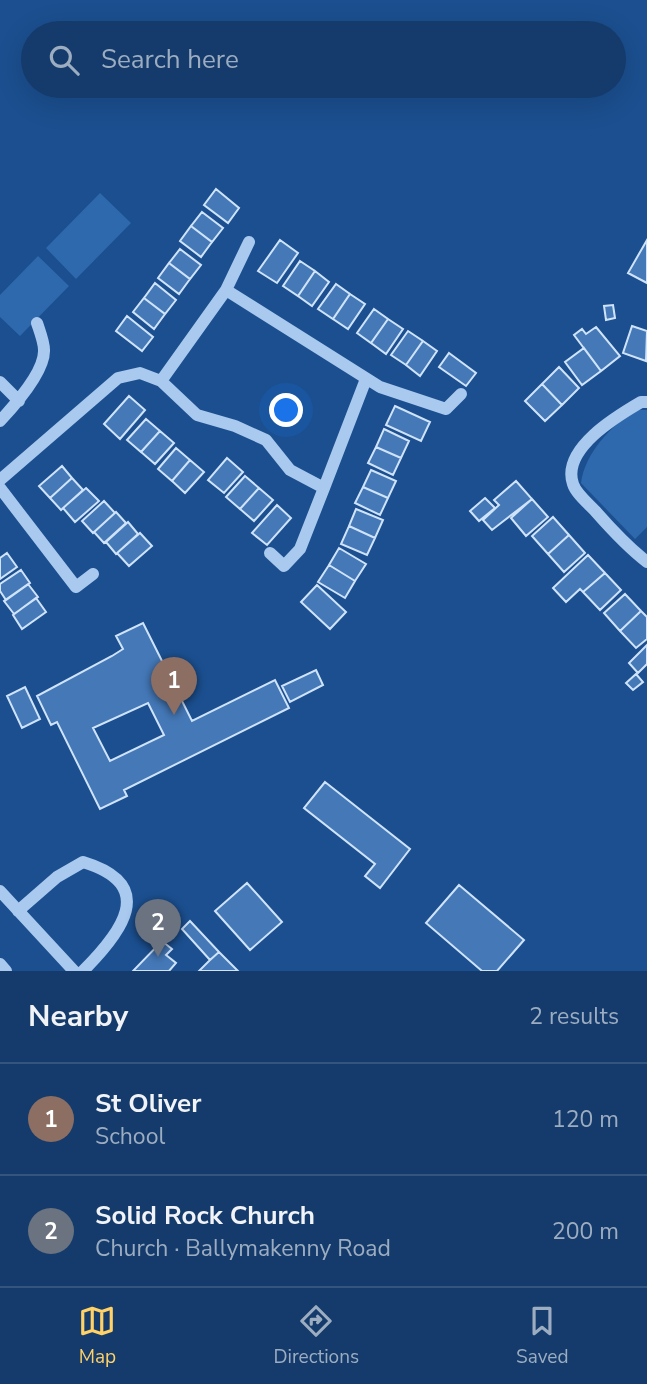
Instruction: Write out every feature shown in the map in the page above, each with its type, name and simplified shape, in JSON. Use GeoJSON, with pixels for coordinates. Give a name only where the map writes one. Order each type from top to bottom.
{"type":"FeatureCollection","features":[{"type":"Feature","properties":{"kind":"street"},"geometry":{"type":"LineString","coordinates":[[161,381],[226,290],[249,242]]}},
{"type":"Feature","properties":{"kind":"street"},"geometry":{"type":"LineString","coordinates":[[226,290],[380,387],[446,409],[461,394]]}},
{"type":"Feature","properties":{"kind":"street"},"geometry":{"type":"LineString","coordinates":[[0,421],[19,401],[43,363],[44,350],[37,323]]}},
{"type":"Feature","properties":{"kind":"street"},"geometry":{"type":"LineString","coordinates":[[0,480],[118,378],[140,373],[161,381],[197,415],[235,426],[266,440],[290,470],[324,488]]}},
{"type":"Feature","properties":{"kind":"street"},"geometry":{"type":"LineString","coordinates":[[270,553],[284,566],[300,549],[366,379]]}},
{"type":"Feature","properties":{"kind":"street"},"geometry":{"type":"LineString","coordinates":[[0,382],[19,401]]}},
{"type":"Feature","properties":{"kind":"street"},"geometry":{"type":"LineString","coordinates":[[645,557],[573,485],[572,471],[578,453],[600,429],[641,402],[647,402]]}},
{"type":"Feature","properties":{"kind":"street"},"geometry":{"type":"LineString","coordinates":[[0,488],[76,587],[93,574]]}},
{"type":"Feature","properties":{"kind":"street"},"geometry":{"type":"LineString","coordinates":[[18,911],[57,877],[83,862],[104,869],[121,887],[128,904],[126,919],[108,946],[83,971]]}},
{"type":"Feature","properties":{"kind":"street"},"geometry":{"type":"LineString","coordinates":[[0,891],[74,971]]}},
{"type":"Feature","properties":{"kind":"street"},"geometry":{"type":"LineString","coordinates":[[0,964],[6,971]]}},
{"type":"Feature","properties":{"kind":"shaded area"},"geometry":{"type":"Polygon","coordinates":[[[100,193],[131,223],[76,279],[46,248],[100,193]]]}},
{"type":"Feature","properties":{"kind":"shaded area"},"geometry":{"type":"Polygon","coordinates":[[[38,256],[69,286],[20,336],[0,317],[0,295],[38,256]]]}},
{"type":"Feature","properties":{"kind":"shaded area"},"geometry":{"type":"Polygon","coordinates":[[[637,410],[647,410],[647,527],[635,539],[581,483],[588,461],[601,441],[637,410]]]}},
{"type":"Feature","properties":{"kind":"building"},"geometry":{"type":"Polygon","coordinates":[[[216,189],[239,208],[228,223],[204,205],[216,189]]]}},
{"type":"Feature","properties":{"kind":"building"},"geometry":{"type":"Polygon","coordinates":[[[202,212],[223,228],[212,242],[191,226],[202,212]]]}},
{"type":"Feature","properties":{"kind":"building"},"geometry":{"type":"Polygon","coordinates":[[[191,226],[212,242],[201,257],[180,241],[191,226]]]}},
{"type":"Feature","properties":{"kind":"building"},"geometry":{"type":"Polygon","coordinates":[[[280,240],[298,253],[277,283],[258,271],[280,240]]]}},
{"type":"Feature","properties":{"kind":"building"},"geometry":{"type":"Polygon","coordinates":[[[647,240],[647,283],[628,273],[647,240]]]}},
{"type":"Feature","properties":{"kind":"building"},"geometry":{"type":"Polygon","coordinates":[[[180,249],[201,265],[190,279],[169,263],[180,249]]]}},
{"type":"Feature","properties":{"kind":"building"},"geometry":{"type":"Polygon","coordinates":[[[300,261],[315,271],[298,296],[283,286],[300,261]]]}},
{"type":"Feature","properties":{"kind":"building"},"geometry":{"type":"Polygon","coordinates":[[[169,263],[190,279],[179,294],[158,278],[169,263]]]}},
{"type":"Feature","properties":{"kind":"building"},"geometry":{"type":"Polygon","coordinates":[[[315,271],[329,282],[312,306],[298,296],[315,271]]]}},
{"type":"Feature","properties":{"kind":"building"},"geometry":{"type":"Polygon","coordinates":[[[155,283],[176,300],[165,314],[144,298],[155,283]]]}},
{"type":"Feature","properties":{"kind":"building"},"geometry":{"type":"Polygon","coordinates":[[[336,284],[350,294],[333,319],[318,309],[336,284]]]}},
{"type":"Feature","properties":{"kind":"building"},"geometry":{"type":"Polygon","coordinates":[[[350,294],[365,304],[348,329],[333,319],[350,294]]]}},
{"type":"Feature","properties":{"kind":"building"},"geometry":{"type":"Polygon","coordinates":[[[144,298],[165,314],[154,329],[133,312],[144,298]]]}},
{"type":"Feature","properties":{"kind":"building"},"geometry":{"type":"Polygon","coordinates":[[[613,305],[615,318],[606,320],[604,306],[613,305]]]}},
{"type":"Feature","properties":{"kind":"building"},"geometry":{"type":"Polygon","coordinates":[[[374,309],[388,319],[371,343],[357,333],[374,309]]]}},
{"type":"Feature","properties":{"kind":"building"},"geometry":{"type":"Polygon","coordinates":[[[127,316],[153,337],[142,351],[116,331],[127,316]]]}},
{"type":"Feature","properties":{"kind":"building"},"geometry":{"type":"Polygon","coordinates":[[[388,319],[403,329],[386,354],[371,343],[388,319]]]}},
{"type":"Feature","properties":{"kind":"building"},"geometry":{"type":"Polygon","coordinates":[[[632,326],[647,331],[646,361],[623,353],[632,326]]]}},
{"type":"Feature","properties":{"kind":"building"},"geometry":{"type":"Polygon","coordinates":[[[596,327],[620,356],[601,371],[574,335],[582,329],[586,334],[596,327]]]}},
{"type":"Feature","properties":{"kind":"building"},"geometry":{"type":"Polygon","coordinates":[[[408,331],[423,341],[406,365],[391,355],[408,331]]]}},
{"type":"Feature","properties":{"kind":"building"},"geometry":{"type":"Polygon","coordinates":[[[423,341],[437,351],[420,376],[406,365],[423,341]]]}},
{"type":"Feature","properties":{"kind":"building"},"geometry":{"type":"Polygon","coordinates":[[[584,348],[601,371],[582,385],[565,362],[584,348]]]}},
{"type":"Feature","properties":{"kind":"building"},"geometry":{"type":"Polygon","coordinates":[[[449,353],[476,373],[466,386],[439,367],[449,353]]]}},
{"type":"Feature","properties":{"kind":"building"},"geometry":{"type":"Polygon","coordinates":[[[559,367],[579,388],[562,405],[542,384],[559,367]]]}},
{"type":"Feature","properties":{"kind":"building"},"geometry":{"type":"Polygon","coordinates":[[[542,384],[562,405],[545,421],[525,401],[542,384]]]}},
{"type":"Feature","properties":{"kind":"building"},"geometry":{"type":"Polygon","coordinates":[[[129,396],[145,410],[120,439],[104,424],[129,396]]]}},
{"type":"Feature","properties":{"kind":"building"},"geometry":{"type":"Polygon","coordinates":[[[395,406],[430,422],[421,441],[386,425],[395,406]]]}},
{"type":"Feature","properties":{"kind":"building"},"geometry":{"type":"Polygon","coordinates":[[[146,419],[160,431],[141,452],[127,440],[146,419]]]}},
{"type":"Feature","properties":{"kind":"building"},"geometry":{"type":"Polygon","coordinates":[[[384,429],[409,441],[401,458],[376,447],[384,429]]]}},
{"type":"Feature","properties":{"kind":"building"},"geometry":{"type":"Polygon","coordinates":[[[160,431],[174,443],[155,464],[141,452],[160,431]]]}},
{"type":"Feature","properties":{"kind":"building"},"geometry":{"type":"Polygon","coordinates":[[[376,447],[401,458],[393,475],[368,463],[376,447]]]}},
{"type":"Feature","properties":{"kind":"building"},"geometry":{"type":"Polygon","coordinates":[[[176,448],[190,460],[172,481],[158,469],[176,448]]]}},
{"type":"Feature","properties":{"kind":"building"},"geometry":{"type":"Polygon","coordinates":[[[227,458],[243,472],[224,493],[208,480],[227,458]]]}},
{"type":"Feature","properties":{"kind":"building"},"geometry":{"type":"Polygon","coordinates":[[[190,460],[204,472],[185,493],[172,481],[190,460]]]}},
{"type":"Feature","properties":{"kind":"building"},"geometry":{"type":"Polygon","coordinates":[[[62,466],[72,478],[50,498],[39,486],[62,466]]]}},
{"type":"Feature","properties":{"kind":"building"},"geometry":{"type":"Polygon","coordinates":[[[371,470],[396,481],[388,498],[363,487],[371,470]]]}},
{"type":"Feature","properties":{"kind":"building"},"geometry":{"type":"Polygon","coordinates":[[[245,476],[259,488],[240,509],[226,497],[245,476]]]}},
{"type":"Feature","properties":{"kind":"building"},"geometry":{"type":"Polygon","coordinates":[[[72,478],[83,490],[61,510],[50,498],[72,478]]]}},
{"type":"Feature","properties":{"kind":"building"},"geometry":{"type":"Polygon","coordinates":[[[516,481],[532,499],[492,530],[483,520],[499,505],[494,500],[516,481]]]}},
{"type":"Feature","properties":{"kind":"building"},"geometry":{"type":"Polygon","coordinates":[[[363,487],[388,498],[380,515],[355,503],[363,487]]]}},
{"type":"Feature","properties":{"kind":"building"},"geometry":{"type":"Polygon","coordinates":[[[86,488],[99,501],[75,522],[63,508],[86,488]]]}},
{"type":"Feature","properties":{"kind":"building"},"geometry":{"type":"Polygon","coordinates":[[[259,488],[273,500],[254,521],[240,509],[259,488]]]}},
{"type":"Feature","properties":{"kind":"building"},"geometry":{"type":"Polygon","coordinates":[[[485,498],[495,508],[479,521],[470,511],[485,498]]]}},
{"type":"Feature","properties":{"kind":"building"},"geometry":{"type":"Polygon","coordinates":[[[532,499],[548,517],[526,536],[511,518],[532,499]]]}},
{"type":"Feature","properties":{"kind":"building"},"geometry":{"type":"Polygon","coordinates":[[[104,501],[115,513],[93,533],[82,521],[104,501]]]}},
{"type":"Feature","properties":{"kind":"building"},"geometry":{"type":"Polygon","coordinates":[[[277,505],[291,518],[267,545],[252,533],[277,505]]]}},
{"type":"Feature","properties":{"kind":"building"},"geometry":{"type":"Polygon","coordinates":[[[356,509],[383,520],[375,538],[349,526],[356,509]]]}},
{"type":"Feature","properties":{"kind":"building"},"geometry":{"type":"Polygon","coordinates":[[[116,512],[126,523],[104,543],[94,532],[116,512]]]}},
{"type":"Feature","properties":{"kind":"building"},"geometry":{"type":"Polygon","coordinates":[[[553,517],[569,535],[548,554],[532,536],[553,517]]]}},
{"type":"Feature","properties":{"kind":"building"},"geometry":{"type":"Polygon","coordinates":[[[128,522],[138,534],[116,554],[106,542],[128,522]]]}},
{"type":"Feature","properties":{"kind":"building"},"geometry":{"type":"Polygon","coordinates":[[[349,526],[375,538],[367,555],[341,544],[349,526]]]}},
{"type":"Feature","properties":{"kind":"building"},"geometry":{"type":"Polygon","coordinates":[[[140,533],[152,546],[129,566],[117,553],[140,533]]]}},
{"type":"Feature","properties":{"kind":"building"},"geometry":{"type":"Polygon","coordinates":[[[569,535],[585,553],[564,572],[548,554],[569,535]]]}},
{"type":"Feature","properties":{"kind":"building"},"geometry":{"type":"Polygon","coordinates":[[[339,548],[366,564],[355,581],[329,565],[339,548]]]}},
{"type":"Feature","properties":{"kind":"building"},"geometry":{"type":"Polygon","coordinates":[[[7,553],[17,567],[0,579],[0,558],[7,553]]]}},
{"type":"Feature","properties":{"kind":"building"},"geometry":{"type":"Polygon","coordinates":[[[588,555],[605,573],[583,592],[580,589],[566,602],[553,588],[588,555]]]}},
{"type":"Feature","properties":{"kind":"building"},"geometry":{"type":"Polygon","coordinates":[[[329,565],[355,581],[345,598],[318,582],[329,565]]]}},
{"type":"Feature","properties":{"kind":"building"},"geometry":{"type":"Polygon","coordinates":[[[21,570],[30,583],[6,600],[0,591],[0,584],[21,570]]]}},
{"type":"Feature","properties":{"kind":"building"},"geometry":{"type":"Polygon","coordinates":[[[605,573],[621,590],[600,610],[583,592],[605,573]]]}},
{"type":"Feature","properties":{"kind":"building"},"geometry":{"type":"Polygon","coordinates":[[[28,584],[38,597],[14,614],[4,601],[28,584]]]}},
{"type":"Feature","properties":{"kind":"building"},"geometry":{"type":"Polygon","coordinates":[[[317,585],[346,612],[330,629],[301,602],[317,585]]]}},
{"type":"Feature","properties":{"kind":"building"},"geometry":{"type":"Polygon","coordinates":[[[625,594],[641,611],[620,631],[604,613],[625,594]]]}},
{"type":"Feature","properties":{"kind":"building"},"geometry":{"type":"Polygon","coordinates":[[[36,598],[46,612],[22,629],[13,615],[36,598]]]}},
{"type":"Feature","properties":{"kind":"building"},"geometry":{"type":"Polygon","coordinates":[[[641,611],[647,617],[647,639],[636,648],[620,631],[641,611]]]}},
{"type":"Feature","properties":{"kind":"building"},"geometry":{"type":"Polygon","coordinates":[[[143,623],[192,721],[275,680],[289,708],[124,790],[127,796],[100,809],[57,722],[51,725],[37,696],[123,649],[116,636],[143,623]],[[148,703],[93,728],[110,761],[164,735],[148,703]]]}},
{"type":"Feature","properties":{"kind":"building"},"geometry":{"type":"Polygon","coordinates":[[[647,645],[647,664],[638,673],[629,663],[647,645]]]}},
{"type":"Feature","properties":{"kind":"building"},"geometry":{"type":"Polygon","coordinates":[[[316,670],[323,685],[290,702],[282,686],[316,670]]]}},
{"type":"Feature","properties":{"kind":"building"},"geometry":{"type":"Polygon","coordinates":[[[636,674],[643,682],[633,690],[626,683],[636,674]]]}},
{"type":"Feature","properties":{"kind":"building"},"geometry":{"type":"Polygon","coordinates":[[[25,687],[40,719],[22,728],[7,696],[25,687]]]}},
{"type":"Feature","properties":{"kind":"building"},"geometry":{"type":"Polygon","coordinates":[[[325,782],[410,849],[380,888],[365,876],[375,864],[304,808],[325,782]]]}},
{"type":"Feature","properties":{"kind":"building"},"geometry":{"type":"Polygon","coordinates":[[[247,883],[282,922],[250,950],[215,911],[247,883]]]}},
{"type":"Feature","properties":{"kind":"building"},"geometry":{"type":"Polygon","coordinates":[[[459,885],[524,940],[497,971],[482,971],[426,923],[459,885]]]}},
{"type":"Feature","properties":{"kind":"building"},"geometry":{"type":"Polygon","coordinates":[[[190,921],[219,952],[210,960],[182,929],[190,921]]]}},
{"type":"Feature","properties":{"kind":"building"},"geometry":{"type":"Polygon","coordinates":[[[162,941],[172,949],[166,955],[176,963],[169,971],[133,971],[162,941]]]}},
{"type":"Feature","properties":{"kind":"building"},"geometry":{"type":"Polygon","coordinates":[[[219,952],[238,971],[199,971],[210,960],[219,952]]]}},
{"type":"Feature","properties":{"kind":"place","name":"St Oliver"},"geometry":{"type":"Point","coordinates":[174,715]}},
{"type":"Feature","properties":{"kind":"place","name":"Solid Rock Church"},"geometry":{"type":"Point","coordinates":[158,957]}}]}
